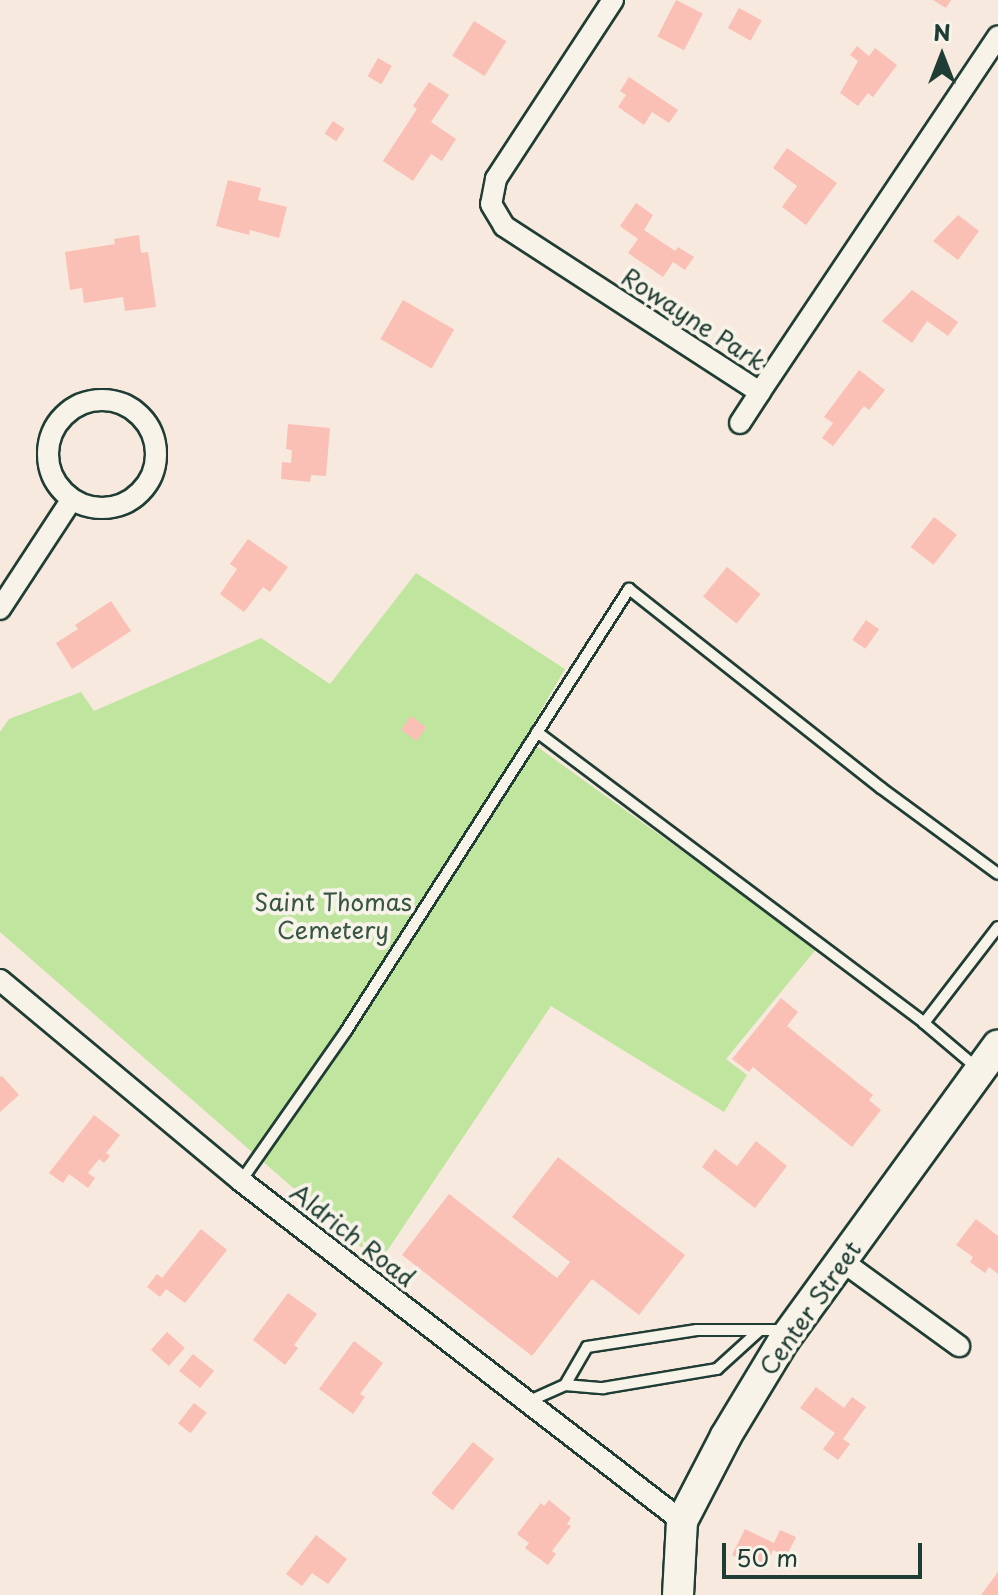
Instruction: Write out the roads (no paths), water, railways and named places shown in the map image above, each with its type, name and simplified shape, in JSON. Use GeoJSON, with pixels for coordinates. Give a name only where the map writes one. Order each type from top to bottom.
{"type":"FeatureCollection","features":[{"type":"Feature","properties":{"kind":"street","name":"Rowayne Park"},"geometry":{"type":"LineString","coordinates":[[613,0],[496,179],[491,204],[504,226],[760,392],[998,36]]}},
{"type":"Feature","properties":{"kind":"street"},"geometry":{"type":"LineString","coordinates":[[740,423],[760,392]]}},
{"type":"Feature","properties":{"kind":"street"},"geometry":{"type":"LineString","coordinates":[[91,402],[113,402],[133,410],[148,426],[156,447],[154,469],[145,488],[128,501],[105,508],[72,499],[52,472],[49,449],[56,428],[71,411],[91,402]]}},
{"type":"Feature","properties":{"kind":"street"},"geometry":{"type":"LineString","coordinates":[[0,609],[72,499]]}},
{"type":"Feature","properties":{"kind":"street","name":"Aldrich Road"},"geometry":{"type":"LineString","coordinates":[[0,980],[241,1181],[682,1521]]}},
{"type":"Feature","properties":{"kind":"street","name":"Center Street"},"geometry":{"type":"LineString","coordinates":[[678,1595],[682,1521],[726,1436],[792,1330],[998,1045]]}},
{"type":"Feature","properties":{"kind":"street"},"geometry":{"type":"LineString","coordinates":[[842,1261],[959,1346]]}},
{"type":"Feature","properties":{"kind":"lane"},"geometry":{"type":"LineString","coordinates":[[241,1181],[346,1031],[629,589],[881,788],[998,874]]}},
{"type":"Feature","properties":{"kind":"lane"},"geometry":{"type":"LineString","coordinates":[[537,732],[924,1023],[980,1070]]}},
{"type":"Feature","properties":{"kind":"lane"},"geometry":{"type":"LineString","coordinates":[[924,1023],[998,927]]}},
{"type":"Feature","properties":{"kind":"lane"},"geometry":{"type":"LineString","coordinates":[[565,1385],[587,1347],[697,1330],[792,1330]]}},
{"type":"Feature","properties":{"kind":"lane"},"geometry":{"type":"LineString","coordinates":[[527,1402],[565,1385],[603,1388],[717,1369],[760,1330]]}},
{"type":"Feature","properties":{"kind":"park label","name":"Saint Thomas Cemetery"},"geometry":{"type":"Point","coordinates":[333,916]}}]}
